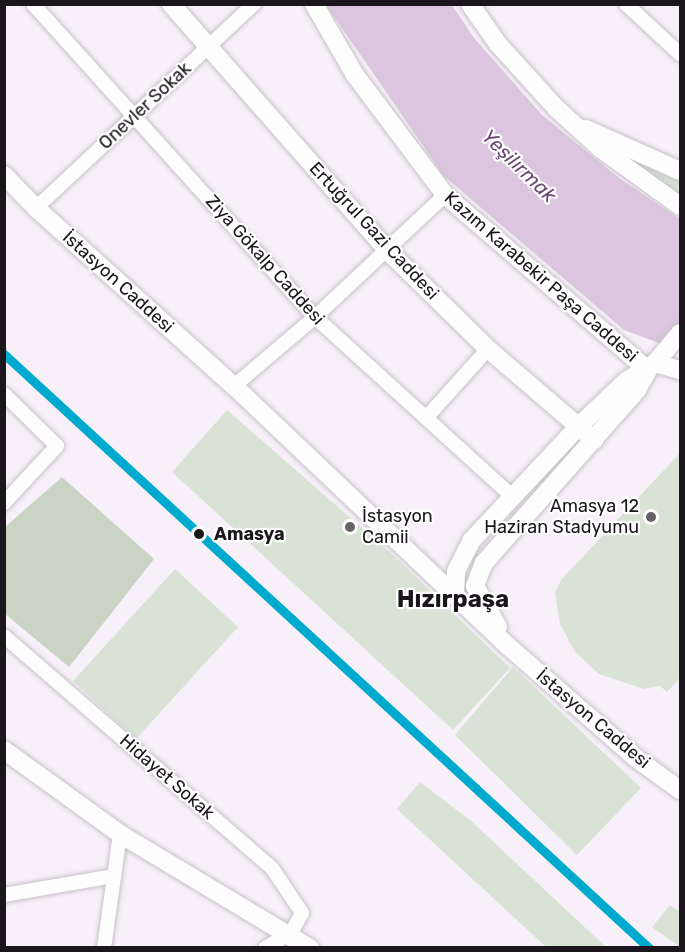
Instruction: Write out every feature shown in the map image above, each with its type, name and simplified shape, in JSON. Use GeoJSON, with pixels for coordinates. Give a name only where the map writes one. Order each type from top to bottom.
{"type":"FeatureCollection","features":[{"type":"Feature","properties":{"kind":"street","name":"Ziya Gökalp Caddesi"},"geometry":{"type":"LineString","coordinates":[[33,4],[315,317],[514,498]]}},
{"type":"Feature","properties":{"kind":"street","name":"Ertuğrul Gazi Caddesi"},"geometry":{"type":"LineString","coordinates":[[171,4],[387,250],[488,349],[594,440]]}},
{"type":"Feature","properties":{"kind":"street","name":"Onevler Sokak"},"geometry":{"type":"LineString","coordinates":[[36,208],[254,4]]}},
{"type":"Feature","properties":{"kind":"street","name":"Kazım Karabekir Paşa Caddesi"},"geometry":{"type":"LineString","coordinates":[[314,4],[355,75],[445,195],[654,364]]}},
{"type":"Feature","properties":{"kind":"street"},"geometry":{"type":"LineString","coordinates":[[470,4],[524,75],[601,149],[681,206]]}},
{"type":"Feature","properties":{"kind":"street"},"geometry":{"type":"LineString","coordinates":[[626,4],[681,54]]}},
{"type":"Feature","properties":{"kind":"street"},"geometry":{"type":"LineString","coordinates":[[575,124],[679,167]]}},
{"type":"Feature","properties":{"kind":"street","name":"İstasyon Caddesi"},"geometry":{"type":"LineString","coordinates":[[4,175],[36,208],[234,386],[455,593],[508,646],[637,759],[681,790]]}},
{"type":"Feature","properties":{"kind":"street","name":"İstasyon Caddesi"},"geometry":{"type":"LineString","coordinates":[[4,192],[204,371],[234,386]]}},
{"type":"Feature","properties":{"kind":"street"},"geometry":{"type":"LineString","coordinates":[[234,386],[315,317],[445,195]]}},
{"type":"Feature","properties":{"kind":"street"},"geometry":{"type":"LineString","coordinates":[[508,646],[475,586],[484,563],[637,390],[654,364],[681,333]]}},
{"type":"Feature","properties":{"kind":"street"},"geometry":{"type":"LineString","coordinates":[[426,417],[488,349]]}},
{"type":"Feature","properties":{"kind":"street"},"geometry":{"type":"LineString","coordinates":[[455,593],[456,571],[472,540],[514,498],[579,426],[625,382],[654,364],[681,370]]}},
{"type":"Feature","properties":{"kind":"street"},"geometry":{"type":"LineString","coordinates":[[4,394],[57,446],[4,503]]}},
{"type":"Feature","properties":{"kind":"street","name":"Hidayet Sokak"},"geometry":{"type":"LineString","coordinates":[[4,636],[272,868],[302,913],[291,933]]}},
{"type":"Feature","properties":{"kind":"street"},"geometry":{"type":"LineString","coordinates":[[4,750],[120,834],[291,933],[310,948]]}},
{"type":"Feature","properties":{"kind":"street"},"geometry":{"type":"LineString","coordinates":[[104,948],[120,834]]}},
{"type":"Feature","properties":{"kind":"street"},"geometry":{"type":"LineString","coordinates":[[4,895],[114,876]]}},
{"type":"Feature","properties":{"kind":"street"},"geometry":{"type":"LineString","coordinates":[[265,948],[291,933]]}},
{"type":"Feature","properties":{"kind":"green space"},"geometry":{"type":"Polygon","coordinates":[[[607,144],[680,178],[680,199],[607,144]]]}},
{"type":"Feature","properties":{"kind":"green space"},"geometry":{"type":"Polygon","coordinates":[[[227,410],[394,556],[510,668],[453,730],[172,472],[227,410]]]}},
{"type":"Feature","properties":{"kind":"green space","name":"Amasya 12 Haziran Stadyumu"},"geometry":{"type":"Polygon","coordinates":[[[680,453],[680,678],[667,692],[660,686],[644,689],[599,674],[575,652],[560,624],[555,593],[561,580],[680,453]]]}},
{"type":"Feature","properties":{"kind":"green space"},"geometry":{"type":"Polygon","coordinates":[[[62,477],[154,559],[69,667],[4,613],[5,527],[62,477]]]}},
{"type":"Feature","properties":{"kind":"green space"},"geometry":{"type":"Polygon","coordinates":[[[175,569],[238,627],[136,739],[73,681],[175,569]]]}},
{"type":"Feature","properties":{"kind":"green space"},"geometry":{"type":"Polygon","coordinates":[[[513,667],[641,788],[577,855],[455,735],[513,667]]]}},
{"type":"Feature","properties":{"kind":"green space"},"geometry":{"type":"Polygon","coordinates":[[[420,782],[471,821],[606,947],[546,947],[397,809],[420,782]]]}},
{"type":"Feature","properties":{"kind":"green space"},"geometry":{"type":"Polygon","coordinates":[[[670,905],[680,912],[680,947],[652,927],[670,905]]]}},
{"type":"Feature","properties":{"kind":"water","name":"Yeşilırmak"},"geometry":{"type":"Polygon","coordinates":[[[326,5],[452,5],[474,38],[542,115],[619,178],[680,219],[680,351],[624,330],[444,176],[326,5]]]}},
{"type":"Feature","properties":{"kind":"transit line"},"geometry":{"type":"LineString","coordinates":[[4,354],[649,948]]}},
{"type":"Feature","properties":{"kind":"place","name":"Amasya 12 Haziran Stadyumu"},"geometry":{"type":"Point","coordinates":[651,517]}},
{"type":"Feature","properties":{"kind":"place","name":"İstasyon Camii"},"geometry":{"type":"Point","coordinates":[350,527]}},
{"type":"Feature","properties":{"kind":"place","name":"Amasya"},"geometry":{"type":"Point","coordinates":[199,534]}},
{"type":"Feature","properties":{"kind":"district","name":"Hızırpaşa"},"geometry":{"type":"Point","coordinates":[453,600]}}]}
